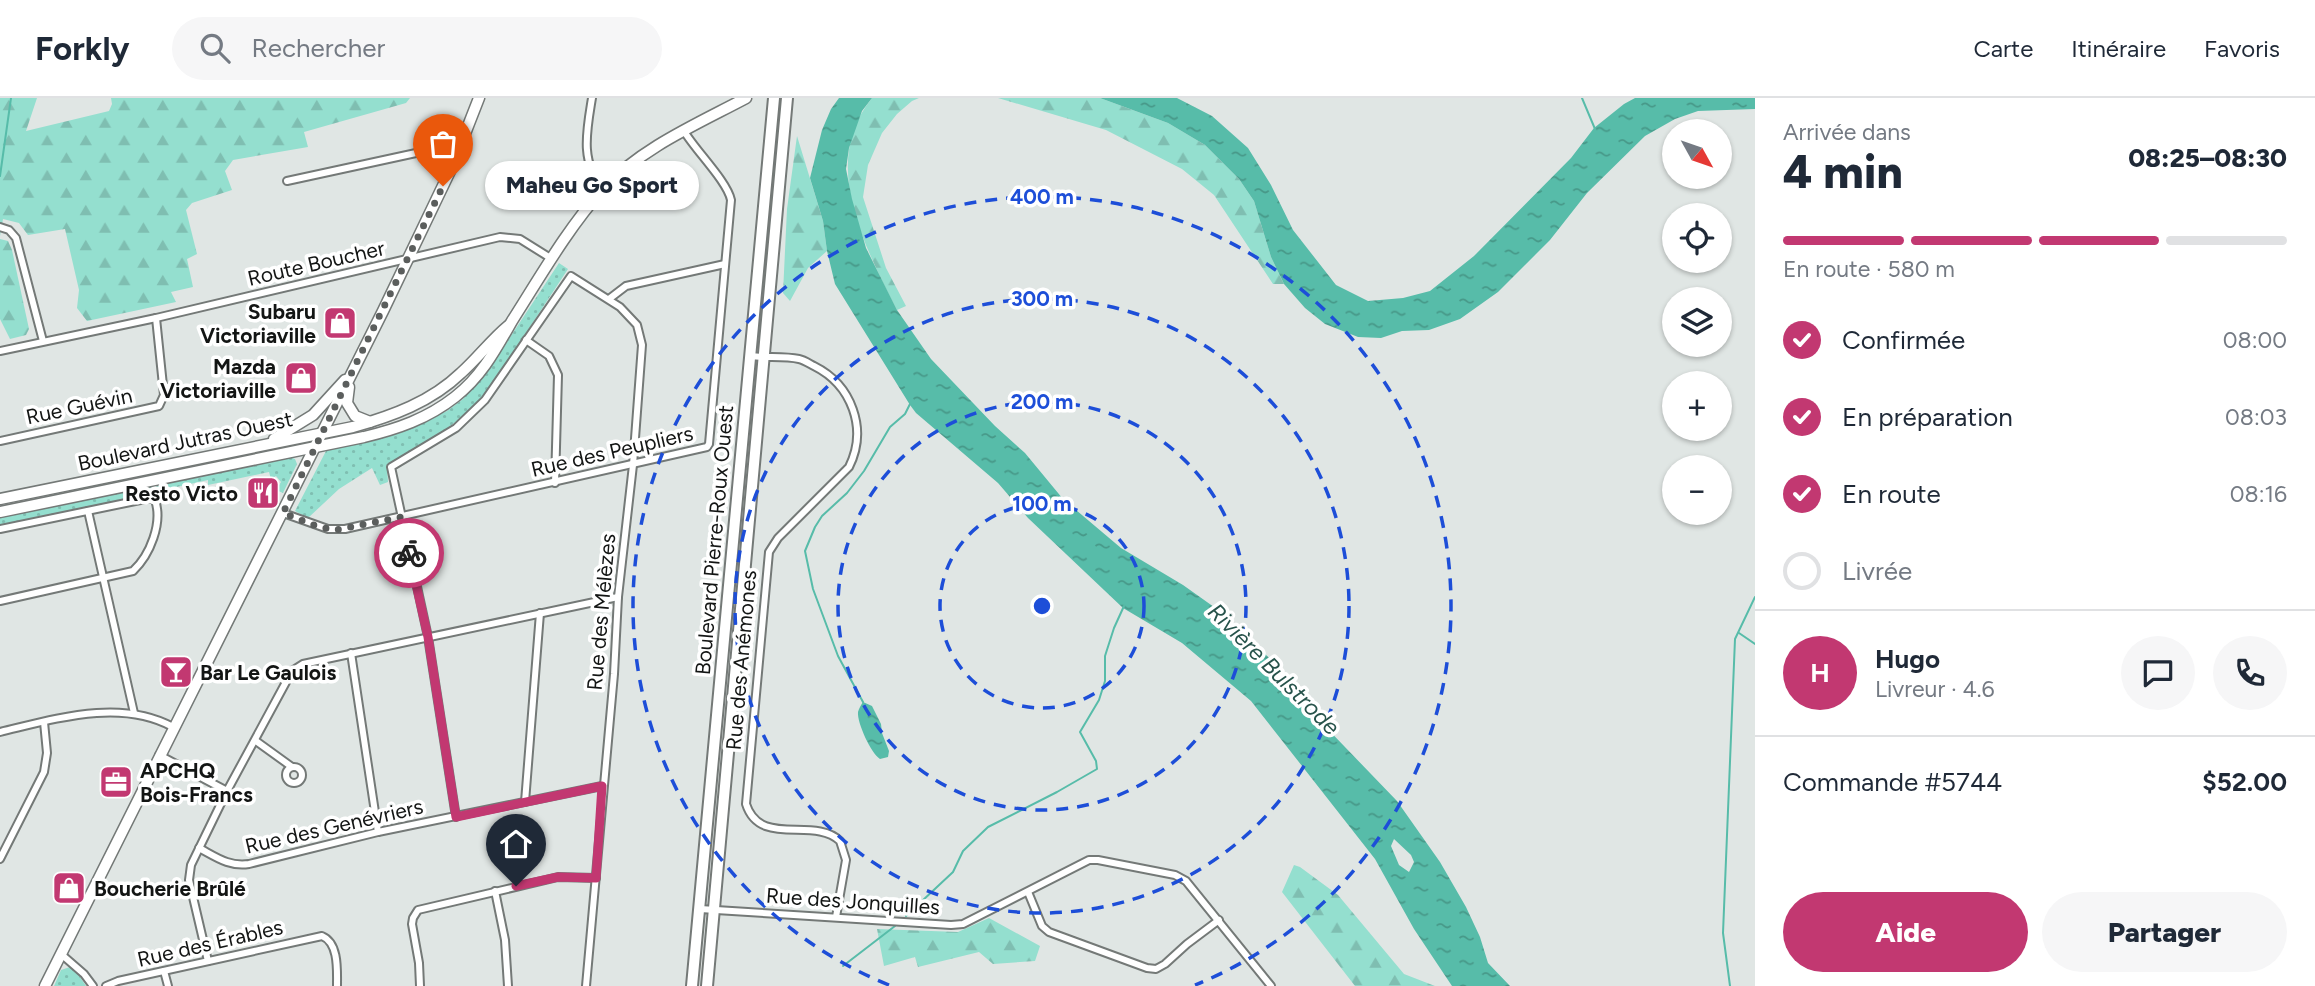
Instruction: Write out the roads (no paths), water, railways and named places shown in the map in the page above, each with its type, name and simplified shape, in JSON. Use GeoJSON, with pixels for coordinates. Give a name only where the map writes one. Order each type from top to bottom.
{"type":"FeatureCollection","features":[{"type":"Feature","properties":{"kind":"main road"},"geometry":{"type":"LineString","coordinates":[[45,986],[408,260],[462,143],[479,98]]}},
{"type":"Feature","properties":{"kind":"main road","name":"Boulevard Jutras Ouest"},"geometry":{"type":"LineString","coordinates":[[0,512],[389,431],[425,417],[456,397],[500,346],[511,323],[552,259],[604,188],[639,159],[746,98]]}},
{"type":"Feature","properties":{"kind":"main road","name":"Boulevard Pierre-Roux Ouest"},"geometry":{"type":"LineString","coordinates":[[692,986],[774,98]]}},
{"type":"Feature","properties":{"kind":"main road","name":"Boulevard Pierre-Roux Ouest"},"geometry":{"type":"LineString","coordinates":[[707,986],[787,98]]}},
{"type":"Feature","properties":{"kind":"main road","name":"Boulevard Jutras Ouest"},"geometry":{"type":"LineString","coordinates":[[0,499],[371,422],[400,412],[445,387],[511,323]]}},
{"type":"Feature","properties":{"kind":"main road"},"geometry":{"type":"LineString","coordinates":[[354,369],[347,403],[355,415],[371,422]]}},
{"type":"Feature","properties":{"kind":"main road"},"geometry":{"type":"LineString","coordinates":[[262,444],[297,427],[313,415],[354,369]]}},
{"type":"Feature","properties":{"kind":"street"},"geometry":{"type":"LineString","coordinates":[[592,98],[588,162],[596,180],[604,188]]}},
{"type":"Feature","properties":{"kind":"street","name":"Rue des Peupliers"},"geometry":{"type":"LineString","coordinates":[[283,513],[319,527],[336,530],[555,483],[702,449],[709,444],[729,194],[684,131]]}},
{"type":"Feature","properties":{"kind":"street"},"geometry":{"type":"LineString","coordinates":[[287,181],[462,143]]}},
{"type":"Feature","properties":{"kind":"street"},"geometry":{"type":"LineString","coordinates":[[0,228],[9,230],[16,238],[43,341]]}},
{"type":"Feature","properties":{"kind":"street","name":"Route Boucher"},"geometry":{"type":"LineString","coordinates":[[0,351],[156,318],[500,237],[520,239],[552,259]]}},
{"type":"Feature","properties":{"kind":"street"},"geometry":{"type":"LineString","coordinates":[[609,299],[626,286],[725,264]]}},
{"type":"Feature","properties":{"kind":"street","name":"Rue des Mélèzes"},"geometry":{"type":"LineString","coordinates":[[526,340],[571,276],[609,299],[631,317],[641,335],[642,345],[586,986]]}},
{"type":"Feature","properties":{"kind":"street","name":"Rue Guévin"},"geometry":{"type":"LineString","coordinates":[[0,441],[159,406],[164,395],[156,318]]}},
{"type":"Feature","properties":{"kind":"street"},"geometry":{"type":"LineString","coordinates":[[456,817],[428,637],[391,467],[444,436],[470,416],[485,400],[526,340],[549,356],[558,375],[555,483]]}},
{"type":"Feature","properties":{"kind":"street","name":"Rue des Anémones"},"geometry":{"type":"LineString","coordinates":[[750,356],[800,359],[832,377],[854,409],[858,427],[856,452],[849,467],[778,537],[769,552],[746,804],[753,817],[767,828],[828,833],[840,841],[846,860],[836,917]]}},
{"type":"Feature","properties":{"kind":"street"},"geometry":{"type":"LineString","coordinates":[[0,529],[150,498],[155,500],[158,508],[157,526],[139,566],[127,574],[0,601]]}},
{"type":"Feature","properties":{"kind":"street"},"geometry":{"type":"LineString","coordinates":[[88,511],[134,713]]}},
{"type":"Feature","properties":{"kind":"street"},"geometry":{"type":"LineString","coordinates":[[208,961],[189,880],[191,865],[227,791],[292,671],[303,664],[351,653],[618,597]]}},
{"type":"Feature","properties":{"kind":"street"},"geometry":{"type":"LineString","coordinates":[[525,802],[540,613]]}},
{"type":"Feature","properties":{"kind":"street"},"geometry":{"type":"LineString","coordinates":[[351,653],[378,832]]}},
{"type":"Feature","properties":{"kind":"street"},"geometry":{"type":"LineString","coordinates":[[0,732],[93,713],[134,713],[173,727]]}},
{"type":"Feature","properties":{"kind":"street"},"geometry":{"type":"LineString","coordinates":[[0,859],[44,772],[47,752],[44,722]]}},
{"type":"Feature","properties":{"kind":"street"},"geometry":{"type":"LineString","coordinates":[[256,741],[292,767]]}},
{"type":"Feature","properties":{"kind":"street"},"geometry":{"type":"LineString","coordinates":[[159,755],[227,791]]}},
{"type":"Feature","properties":{"kind":"street","name":"Rue des Genévriers"},"geometry":{"type":"LineString","coordinates":[[199,848],[238,866],[378,832],[602,786]]}},
{"type":"Feature","properties":{"kind":"street","name":"Rue des Jonquilles"},"geometry":{"type":"LineString","coordinates":[[700,909],[963,924],[1088,860],[1098,860],[1182,878],[1271,986]]}},
{"type":"Feature","properties":{"kind":"street"},"geometry":{"type":"LineString","coordinates":[[420,986],[412,925],[418,910],[558,877],[596,878]]}},
{"type":"Feature","properties":{"kind":"street"},"geometry":{"type":"LineString","coordinates":[[495,891],[505,940],[508,986]]}},
{"type":"Feature","properties":{"kind":"street"},"geometry":{"type":"LineString","coordinates":[[1027,892],[1042,926],[1049,932],[1147,968],[1156,969],[1165,964],[1186,944],[1219,920]]}},
{"type":"Feature","properties":{"kind":"street","name":"Rue des Érables"},"geometry":{"type":"LineString","coordinates":[[106,986],[322,936],[329,939],[333,945],[337,986]]}},
{"type":"Feature","properties":{"kind":"street"},"geometry":{"type":"LineString","coordinates":[[61,954],[84,974],[93,986]]}},
{"type":"Feature","properties":{"kind":"street"},"geometry":{"type":"LineString","coordinates":[[164,971],[168,986]]}},
{"type":"Feature","properties":{"kind":"water","name":"Rivière Bulstrode"},"geometry":{"type":"Polygon","coordinates":[[[839,98],[872,98],[862,111],[849,148],[846,169],[852,199],[866,248],[897,310],[931,359],[995,426],[1025,453],[1063,499],[1121,548],[1214,607],[1278,666],[1318,719],[1397,801],[1440,862],[1466,907],[1488,963],[1510,986],[1452,986],[1414,929],[1375,859],[1251,701],[1182,643],[1123,608],[1028,518],[998,483],[916,413],[835,284],[823,221],[810,178],[822,130],[839,98]],[[1394,839],[1391,846],[1399,865],[1409,872],[1414,862],[1411,855],[1394,839]]]}},
{"type":"Feature","properties":{"kind":"water"},"geometry":{"type":"Polygon","coordinates":[[[1100,98],[1177,98],[1212,116],[1248,148],[1271,185],[1293,230],[1336,285],[1368,301],[1403,298],[1430,291],[1474,256],[1571,158],[1594,128],[1635,98],[1755,98],[1755,109],[1698,111],[1675,119],[1662,119],[1662,126],[1645,136],[1587,193],[1550,240],[1498,292],[1460,319],[1429,330],[1402,331],[1381,338],[1358,337],[1325,324],[1305,308],[1284,284],[1271,257],[1254,201],[1239,179],[1205,145],[1168,123],[1100,98]]]}},
{"type":"Feature","properties":{"kind":"water"},"geometry":{"type":"Polygon","coordinates":[[[863,702],[872,706],[881,724],[889,751],[888,757],[880,759],[865,737],[858,717],[863,702]]]}},
{"type":"Feature","properties":{"kind":"waterway"},"geometry":{"type":"LineString","coordinates":[[0,176],[11,98]]}},
{"type":"Feature","properties":{"kind":"waterway"},"geometry":{"type":"LineString","coordinates":[[1582,98],[1595,129]]}},
{"type":"Feature","properties":{"kind":"waterway"},"geometry":{"type":"LineString","coordinates":[[863,702],[838,656],[813,589],[805,551],[822,516],[847,493],[864,471],[890,427],[905,414],[910,404]]}},
{"type":"Feature","properties":{"kind":"waterway"},"geometry":{"type":"LineString","coordinates":[[1730,986],[1723,933],[1735,639],[1755,597]]}},
{"type":"Feature","properties":{"kind":"waterway"},"geometry":{"type":"LineString","coordinates":[[906,916],[953,872],[963,851],[988,827],[1097,769],[1096,761],[1080,732],[1099,700],[1105,681],[1105,656],[1124,606]]}},
{"type":"Feature","properties":{"kind":"waterway"},"geometry":{"type":"LineString","coordinates":[[1739,633],[1755,644]]}},
{"type":"Feature","properties":{"kind":"waterway"},"geometry":{"type":"LineString","coordinates":[[843,966],[895,926]]}},
{"type":"Feature","properties":{"kind":"place","name":"Maheu Go Sport"},"geometry":{"type":"Point","coordinates":[443,186]}},
{"type":"Feature","properties":{"kind":"place","name":"Subaru Victoriaville"},"geometry":{"type":"Point","coordinates":[340,323]}},
{"type":"Feature","properties":{"kind":"place","name":"Mazda Victoriaville"},"geometry":{"type":"Point","coordinates":[301,378]}},
{"type":"Feature","properties":{"kind":"place","name":"Resto Victo"},"geometry":{"type":"Point","coordinates":[263,493]}},
{"type":"Feature","properties":{"kind":"place","name":"Bar Le Gaulois"},"geometry":{"type":"Point","coordinates":[176,672]}},
{"type":"Feature","properties":{"kind":"place","name":"APCHQ Bois-Francs"},"geometry":{"type":"Point","coordinates":[116,782]}},
{"type":"Feature","properties":{"kind":"place","name":"Boucherie Brûlé"},"geometry":{"type":"Point","coordinates":[69,888]}}]}
